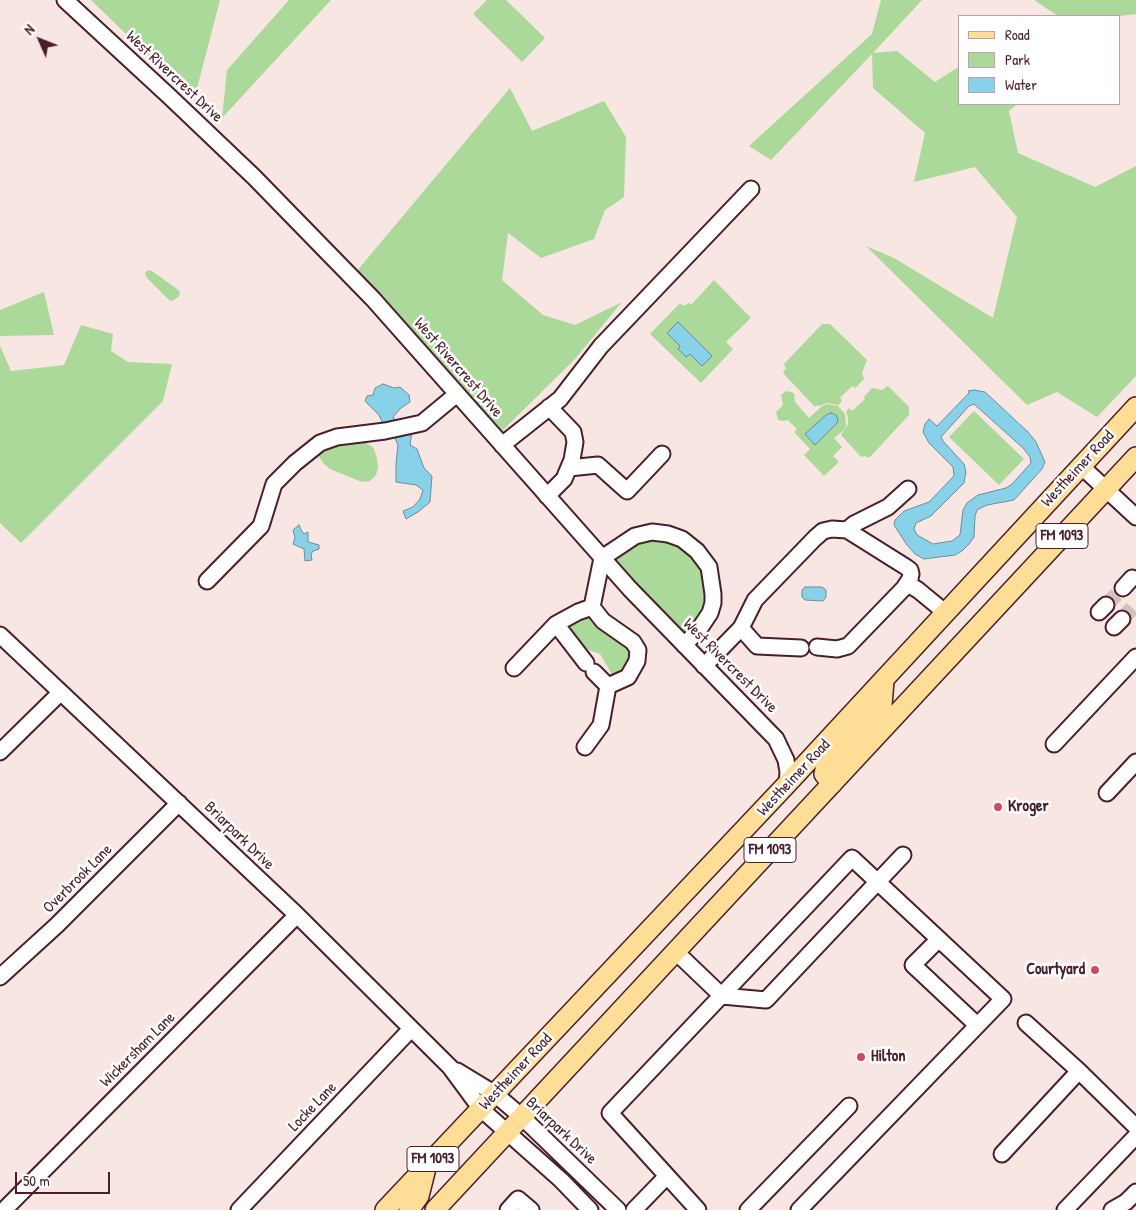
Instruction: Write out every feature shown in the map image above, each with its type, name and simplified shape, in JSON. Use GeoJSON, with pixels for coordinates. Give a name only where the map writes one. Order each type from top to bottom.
{"type":"FeatureCollection","features":[{"type":"Feature","properties":{"kind":"main road","name":"Westheimer Road"},"geometry":{"type":"LineString","coordinates":[[386,1210],[787,784],[1136,407]]}},
{"type":"Feature","properties":{"kind":"main road","name":"Westheimer Road"},"geometry":{"type":"LineString","coordinates":[[435,1210],[1136,457]]}},
{"type":"Feature","properties":{"kind":"main road"},"geometry":{"type":"LineString","coordinates":[[832,784],[824,774],[826,766],[882,705],[884,680]]}},
{"type":"Feature","properties":{"kind":"main road"},"geometry":{"type":"LineString","coordinates":[[409,1210],[419,1196],[427,1166]]}},
{"type":"Feature","properties":{"kind":"street","name":"West Rivercrest Drive"},"geometry":{"type":"LineString","coordinates":[[65,0],[170,97],[291,214],[373,299],[602,558],[776,739],[786,760],[787,784]]}},
{"type":"Feature","properties":{"kind":"street"},"geometry":{"type":"LineString","coordinates":[[502,445],[560,399],[601,346],[750,189]]}},
{"type":"Feature","properties":{"kind":"street"},"geometry":{"type":"LineString","coordinates":[[207,581],[261,526],[274,484],[295,463],[320,443],[328,439],[351,434],[385,431],[422,423],[432,417],[457,394]]}},
{"type":"Feature","properties":{"kind":"street"},"geometry":{"type":"LineString","coordinates":[[547,496],[564,478],[572,460],[575,442],[573,432],[549,407]]}},
{"type":"Feature","properties":{"kind":"street"},"geometry":{"type":"LineString","coordinates":[[569,468],[598,466],[627,491],[662,454]]}},
{"type":"Feature","properties":{"kind":"street"},"geometry":{"type":"LineString","coordinates":[[1081,466],[1136,517]]}},
{"type":"Feature","properties":{"kind":"street"},"geometry":{"type":"LineString","coordinates":[[847,530],[854,524],[888,507],[908,489]]}},
{"type":"Feature","properties":{"kind":"street"},"geometry":{"type":"LineString","coordinates":[[704,666],[740,628],[755,600],[815,538],[823,531],[832,529],[847,530],[910,570],[911,574],[908,584],[848,646],[837,649],[817,647]]}},
{"type":"Feature","properties":{"kind":"street"},"geometry":{"type":"LineString","coordinates":[[608,686],[628,677],[637,661],[638,650],[632,642],[603,621],[592,607],[602,558],[635,536],[652,532],[668,534],[682,539],[698,551],[709,567],[712,579],[713,603],[710,614],[698,631],[684,645]]}},
{"type":"Feature","properties":{"kind":"street"},"geometry":{"type":"LineString","coordinates":[[908,584],[946,613]]}},
{"type":"Feature","properties":{"kind":"street"},"geometry":{"type":"LineString","coordinates":[[514,668],[556,624],[592,607]]}},
{"type":"Feature","properties":{"kind":"street"},"geometry":{"type":"LineString","coordinates":[[556,624],[590,668],[608,686]]}},
{"type":"Feature","properties":{"kind":"street"},"geometry":{"type":"LineString","coordinates":[[740,628],[757,646],[802,648]]}},
{"type":"Feature","properties":{"kind":"street","name":"Briarpark Drive"},"geometry":{"type":"LineString","coordinates":[[0,635],[297,915],[450,1067],[481,1109],[561,1180],[590,1210]]}},
{"type":"Feature","properties":{"kind":"street"},"geometry":{"type":"LineString","coordinates":[[1054,744],[1136,657]]}},
{"type":"Feature","properties":{"kind":"street"},"geometry":{"type":"LineString","coordinates":[[586,747],[601,725],[608,686]]}},
{"type":"Feature","properties":{"kind":"street"},"geometry":{"type":"LineString","coordinates":[[0,752],[60,693]]}},
{"type":"Feature","properties":{"kind":"street"},"geometry":{"type":"LineString","coordinates":[[1106,793],[1136,762]]}},
{"type":"Feature","properties":{"kind":"street","name":"Overbrook Lane"},"geometry":{"type":"LineString","coordinates":[[0,977],[64,918],[179,803]]}},
{"type":"Feature","properties":{"kind":"street"},"geometry":{"type":"LineString","coordinates":[[676,952],[722,996],[766,1000],[903,855]]}},
{"type":"Feature","properties":{"kind":"street"},"geometry":{"type":"LineString","coordinates":[[698,1210],[610,1113],[852,858],[1003,999],[799,1210]]}},
{"type":"Feature","properties":{"kind":"street","name":"Wickersham Lane"},"geometry":{"type":"LineString","coordinates":[[4,1210],[297,915]]}},
{"type":"Feature","properties":{"kind":"street"},"geometry":{"type":"LineString","coordinates":[[939,939],[913,965],[978,1025]]}},
{"type":"Feature","properties":{"kind":"street"},"geometry":{"type":"LineString","coordinates":[[1026,1023],[1079,1071],[1136,1127]]}},
{"type":"Feature","properties":{"kind":"street","name":"Locke Lane"},"geometry":{"type":"LineString","coordinates":[[239,1210],[411,1029]]}},
{"type":"Feature","properties":{"kind":"street","name":"Briarpark Drive"},"geometry":{"type":"LineString","coordinates":[[450,1067],[495,1094],[522,1117],[618,1210]]}},
{"type":"Feature","properties":{"kind":"street"},"geometry":{"type":"LineString","coordinates":[[1002,1154],[1079,1071]]}},
{"type":"Feature","properties":{"kind":"street"},"geometry":{"type":"LineString","coordinates":[[748,1210],[849,1106]]}},
{"type":"Feature","properties":{"kind":"street"},"geometry":{"type":"LineString","coordinates":[[1065,1210],[1136,1136]]}},
{"type":"Feature","properties":{"kind":"street"},"geometry":{"type":"LineString","coordinates":[[634,1210],[667,1176]]}},
{"type":"Feature","properties":{"kind":"street"},"geometry":{"type":"LineString","coordinates":[[1112,1210],[1126,1202],[1136,1192]]}},
{"type":"Feature","properties":{"kind":"street"},"geometry":{"type":"LineString","coordinates":[[508,1210],[518,1199],[531,1210]]}},
{"type":"Feature","properties":{"kind":"green space"},"geometry":{"type":"Polygon","coordinates":[[[91,0],[220,0],[194,100],[91,0]]]}},
{"type":"Feature","properties":{"kind":"green space"},"geometry":{"type":"Polygon","coordinates":[[[289,0],[331,0],[222,118],[227,70],[289,0]]]}},
{"type":"Feature","properties":{"kind":"green space"},"geometry":{"type":"Polygon","coordinates":[[[487,0],[506,0],[545,38],[522,62],[473,14],[487,0]]]}},
{"type":"Feature","properties":{"kind":"green space"},"geometry":{"type":"Polygon","coordinates":[[[881,0],[922,0],[873,53],[897,51],[935,82],[958,67],[958,105],[1016,105],[1009,111],[1018,153],[1095,187],[1136,166],[1136,376],[1097,417],[1057,392],[1027,405],[866,246],[894,258],[993,318],[1017,217],[975,167],[914,182],[925,133],[873,88],[872,54],[771,160],[749,146],[872,34],[881,0]]]}},
{"type":"Feature","properties":{"kind":"green space"},"geometry":{"type":"Polygon","coordinates":[[[1034,0],[1136,0],[1136,14],[1121,16],[1056,15],[1034,0]]]}},
{"type":"Feature","properties":{"kind":"green space"},"geometry":{"type":"Polygon","coordinates":[[[510,88],[532,131],[604,101],[626,137],[624,197],[605,210],[594,239],[541,258],[508,233],[502,280],[543,315],[575,325],[622,302],[575,359],[500,433],[356,272],[510,88]]]}},
{"type":"Feature","properties":{"kind":"green space"},"geometry":{"type":"Polygon","coordinates":[[[148,270],[177,289],[180,292],[179,296],[170,301],[146,277],[145,273],[148,270]]]}},
{"type":"Feature","properties":{"kind":"green space"},"geometry":{"type":"Polygon","coordinates":[[[714,280],[751,318],[726,342],[733,349],[701,383],[650,334],[680,303],[683,306],[689,303],[691,305],[714,280]]]}},
{"type":"Feature","properties":{"kind":"green space"},"geometry":{"type":"Polygon","coordinates":[[[44,292],[54,335],[0,336],[0,310],[44,292]]]}},
{"type":"Feature","properties":{"kind":"green space"},"geometry":{"type":"Polygon","coordinates":[[[822,324],[830,324],[867,360],[862,373],[864,379],[855,388],[852,386],[840,398],[842,400],[839,405],[827,403],[815,407],[783,373],[786,368],[784,364],[822,324]]]}},
{"type":"Feature","properties":{"kind":"green space"},"geometry":{"type":"Polygon","coordinates":[[[81,325],[113,334],[111,351],[128,362],[172,364],[163,401],[21,543],[0,523],[0,346],[11,371],[64,365],[81,325]]]}},
{"type":"Feature","properties":{"kind":"green space"},"geometry":{"type":"Polygon","coordinates":[[[888,386],[909,407],[909,415],[869,458],[861,457],[841,435],[848,424],[846,412],[849,408],[852,411],[865,399],[864,397],[872,388],[882,390],[888,386]]]}},
{"type":"Feature","properties":{"kind":"green space"},"geometry":{"type":"Polygon","coordinates":[[[786,391],[794,393],[795,402],[809,418],[827,404],[838,406],[845,414],[846,425],[844,430],[834,438],[842,447],[833,456],[839,462],[824,476],[804,455],[810,449],[794,432],[797,429],[788,420],[778,420],[776,412],[783,405],[781,395],[786,391]]]}},
{"type":"Feature","properties":{"kind":"green space"},"geometry":{"type":"Polygon","coordinates":[[[974,411],[1024,459],[999,485],[949,437],[974,411]]]}},
{"type":"Feature","properties":{"kind":"green space"},"geometry":{"type":"Polygon","coordinates":[[[356,440],[373,447],[377,458],[378,468],[376,475],[370,481],[362,482],[330,469],[318,455],[318,450],[325,444],[356,440]]]}},
{"type":"Feature","properties":{"kind":"green space"},"geometry":{"type":"Polygon","coordinates":[[[652,537],[680,542],[705,569],[708,598],[701,618],[688,632],[681,633],[616,564],[614,558],[632,543],[652,537]]]}},
{"type":"Feature","properties":{"kind":"green space"},"geometry":{"type":"Polygon","coordinates":[[[585,613],[594,616],[625,639],[633,657],[621,674],[613,676],[600,654],[581,647],[573,639],[572,621],[585,613]]]}},
{"type":"Feature","properties":{"kind":"water"},"geometry":{"type":"Polygon","coordinates":[[[678,322],[712,356],[702,366],[690,354],[686,357],[678,349],[680,346],[667,333],[678,322]]]}},
{"type":"Feature","properties":{"kind":"water"},"geometry":{"type":"Polygon","coordinates":[[[383,384],[394,388],[400,387],[409,395],[410,402],[393,417],[397,422],[412,431],[410,445],[417,449],[424,468],[432,476],[430,502],[406,519],[403,511],[413,507],[420,499],[423,490],[416,485],[396,482],[398,445],[379,415],[365,401],[367,396],[373,395],[375,388],[383,384]]]}},
{"type":"Feature","properties":{"kind":"water"},"geometry":{"type":"Polygon","coordinates":[[[968,391],[985,392],[1028,432],[1036,442],[1045,462],[1042,469],[1014,500],[987,505],[977,510],[974,537],[962,551],[955,555],[924,559],[915,554],[907,545],[894,525],[895,520],[904,511],[929,502],[954,476],[953,467],[929,443],[923,432],[925,424],[929,419],[937,426],[969,393],[968,391]],[[974,404],[969,406],[941,437],[964,464],[966,472],[964,483],[931,516],[916,523],[914,529],[917,535],[933,544],[952,541],[960,535],[963,510],[967,503],[978,495],[1006,488],[1031,463],[1030,457],[1023,448],[974,404]]]}},
{"type":"Feature","properties":{"kind":"water"},"geometry":{"type":"Polygon","coordinates":[[[831,413],[836,415],[837,423],[815,445],[805,434],[826,415],[831,413]]]}},
{"type":"Feature","properties":{"kind":"water"},"geometry":{"type":"Polygon","coordinates":[[[299,525],[304,534],[308,532],[308,542],[319,545],[319,549],[311,554],[312,560],[305,561],[304,549],[293,544],[295,538],[293,530],[299,525]]]}},
{"type":"Feature","properties":{"kind":"water"},"geometry":{"type":"Polygon","coordinates":[[[805,587],[822,587],[826,590],[826,597],[823,601],[805,600],[802,597],[802,590],[805,587]]]}},
{"type":"Feature","properties":{"kind":"tunnel"},"geometry":{"type":"LineString","coordinates":[[1106,605],[1123,588]]}},
{"type":"Feature","properties":{"kind":"tunnel"},"geometry":{"type":"LineString","coordinates":[[1122,619],[1136,604]]}},
{"type":"Feature","properties":{"kind":"place","name":"Kroger"},"geometry":{"type":"Point","coordinates":[998,807]}},
{"type":"Feature","properties":{"kind":"place","name":"Courtyard"},"geometry":{"type":"Point","coordinates":[1095,970]}},
{"type":"Feature","properties":{"kind":"place","name":"Hilton"},"geometry":{"type":"Point","coordinates":[861,1057]}}]}
